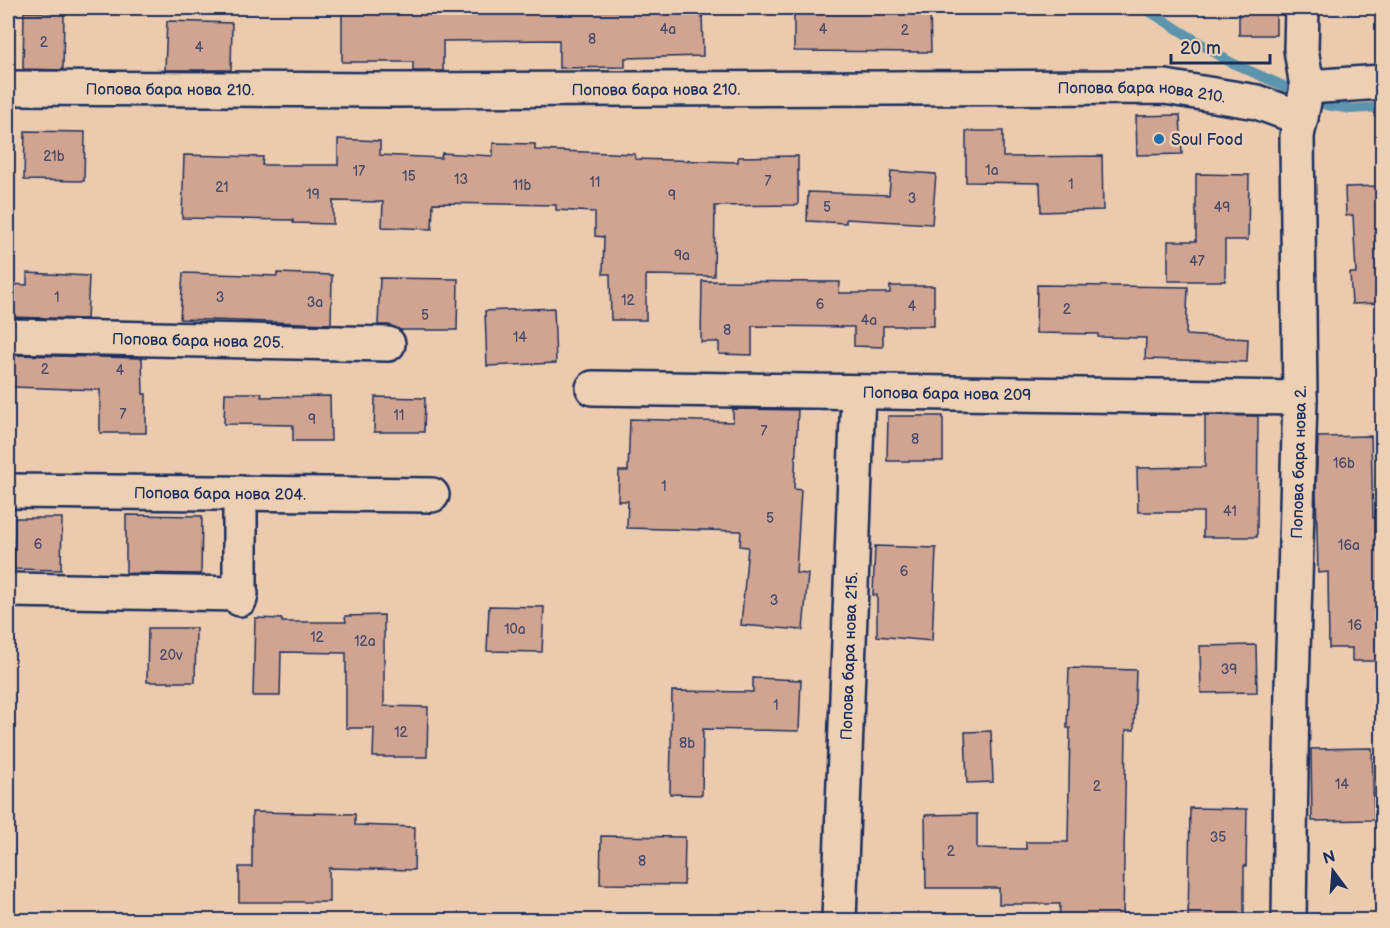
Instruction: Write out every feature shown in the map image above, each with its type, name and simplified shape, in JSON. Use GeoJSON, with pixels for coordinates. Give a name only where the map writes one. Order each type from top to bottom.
{"type":"FeatureCollection","features":[{"type":"Feature","properties":{"kind":"street","name":"Попова бара нова 2."},"geometry":{"type":"LineString","coordinates":[[1289,921],[1292,687],[1300,398],[1297,136],[1304,103],[1301,49],[1302,8]]}},
{"type":"Feature","properties":{"kind":"street"},"geometry":{"type":"LineString","coordinates":[[1304,103],[1383,82]]}},
{"type":"Feature","properties":{"kind":"street","name":"Попова бара нова 210."},"geometry":{"type":"LineString","coordinates":[[8,88],[417,90],[1165,87],[1257,102],[1304,103]]}},
{"type":"Feature","properties":{"kind":"street","name":"Попова бара нова 205."},"geometry":{"type":"LineString","coordinates":[[8,336],[388,344]]}},
{"type":"Feature","properties":{"kind":"street","name":"Попова бара нова 209"},"geometry":{"type":"LineString","coordinates":[[593,388],[1300,398]]}},
{"type":"Feature","properties":{"kind":"street","name":"Попова бара нова 215."},"geometry":{"type":"LineString","coordinates":[[839,921],[858,392]]}},
{"type":"Feature","properties":{"kind":"street","name":"Попова бара нова 204."},"geometry":{"type":"LineString","coordinates":[[8,491],[432,495]]}},
{"type":"Feature","properties":{"kind":"street"},"geometry":{"type":"LineString","coordinates":[[8,590],[241,597],[240,493]]}},
{"type":"Feature","properties":{"kind":"building"},"geometry":{"type":"Polygon","coordinates":[[[414,8],[633,11],[633,8],[702,8],[703,56],[625,58],[625,67],[559,68],[559,40],[443,41],[443,71],[413,71],[413,62],[342,62],[342,13],[414,13],[414,8]]]}},
{"type":"Feature","properties":{"kind":"building"},"geometry":{"type":"Polygon","coordinates":[[[794,8],[930,8],[931,52],[794,51],[794,8]]]}},
{"type":"Feature","properties":{"kind":"building"},"geometry":{"type":"Polygon","coordinates":[[[1239,8],[1276,8],[1276,35],[1239,35],[1239,8]]]}},
{"type":"Feature","properties":{"kind":"building"},"geometry":{"type":"Polygon","coordinates":[[[24,12],[64,13],[63,70],[23,69],[24,12]]]}},
{"type":"Feature","properties":{"kind":"building"},"geometry":{"type":"Polygon","coordinates":[[[167,21],[232,23],[231,70],[165,70],[167,21]]]}},
{"type":"Feature","properties":{"kind":"building"},"geometry":{"type":"Polygon","coordinates":[[[1180,115],[1182,154],[1137,155],[1136,116],[1180,115]]]}},
{"type":"Feature","properties":{"kind":"building"},"geometry":{"type":"Polygon","coordinates":[[[25,131],[85,132],[84,181],[24,180],[25,131]]]}},
{"type":"Feature","properties":{"kind":"building"},"geometry":{"type":"Polygon","coordinates":[[[966,131],[1003,131],[1003,157],[1102,156],[1103,210],[1041,212],[1040,183],[966,182],[966,131]]]}},
{"type":"Feature","properties":{"kind":"building"},"geometry":{"type":"Polygon","coordinates":[[[338,139],[380,141],[380,155],[441,158],[442,153],[493,156],[493,143],[535,144],[535,150],[635,154],[635,159],[738,162],[738,157],[798,156],[798,205],[715,206],[714,276],[646,275],[646,320],[611,320],[610,274],[603,274],[604,237],[595,236],[595,212],[556,210],[556,205],[433,203],[432,229],[382,227],[383,202],[333,201],[333,224],[293,223],[293,220],[182,218],[184,155],[263,157],[262,165],[338,165],[338,139]]]}},
{"type":"Feature","properties":{"kind":"building"},"geometry":{"type":"Polygon","coordinates":[[[891,171],[936,174],[932,224],[846,219],[846,223],[807,221],[808,192],[889,195],[891,171]]]}},
{"type":"Feature","properties":{"kind":"building"},"geometry":{"type":"Polygon","coordinates":[[[1196,174],[1249,175],[1248,240],[1225,240],[1225,281],[1168,281],[1168,241],[1196,241],[1196,174]]]}},
{"type":"Feature","properties":{"kind":"building"},"geometry":{"type":"Polygon","coordinates":[[[1383,186],[1383,303],[1352,304],[1350,273],[1356,273],[1353,215],[1346,216],[1345,187],[1383,186]]]}},
{"type":"Feature","properties":{"kind":"building"},"geometry":{"type":"Polygon","coordinates":[[[27,273],[89,276],[87,319],[8,317],[8,284],[27,285],[27,273]]]}},
{"type":"Feature","properties":{"kind":"building"},"geometry":{"type":"Polygon","coordinates":[[[183,273],[332,275],[331,324],[180,319],[183,273]]]}},
{"type":"Feature","properties":{"kind":"building"},"geometry":{"type":"Polygon","coordinates":[[[380,278],[458,279],[457,330],[399,330],[389,325],[378,325],[380,278]]]}},
{"type":"Feature","properties":{"kind":"building"},"geometry":{"type":"Polygon","coordinates":[[[702,281],[840,282],[839,293],[890,293],[890,286],[934,286],[934,326],[883,326],[883,347],[854,346],[854,327],[752,326],[752,355],[719,354],[719,342],[701,342],[702,281]]]}},
{"type":"Feature","properties":{"kind":"building"},"geometry":{"type":"Polygon","coordinates":[[[1037,285],[1188,287],[1186,335],[1248,339],[1247,362],[1145,359],[1146,338],[1098,337],[1098,334],[1036,333],[1037,285]]]}},
{"type":"Feature","properties":{"kind":"building"},"geometry":{"type":"Polygon","coordinates":[[[554,308],[556,363],[487,366],[485,311],[554,308]]]}},
{"type":"Feature","properties":{"kind":"building"},"geometry":{"type":"Polygon","coordinates":[[[13,355],[142,358],[143,394],[146,394],[146,433],[100,433],[100,390],[12,387],[13,355]]]}},
{"type":"Feature","properties":{"kind":"building"},"geometry":{"type":"Polygon","coordinates":[[[225,393],[262,393],[261,397],[330,396],[331,441],[293,441],[293,425],[224,424],[225,393]]]}},
{"type":"Feature","properties":{"kind":"building"},"geometry":{"type":"Polygon","coordinates":[[[375,397],[425,398],[424,432],[374,432],[375,397]]]}},
{"type":"Feature","properties":{"kind":"building"},"geometry":{"type":"Polygon","coordinates":[[[733,409],[798,410],[794,489],[801,490],[796,573],[808,574],[803,630],[741,625],[748,547],[740,546],[741,531],[627,528],[628,501],[618,501],[619,471],[628,471],[630,419],[733,422],[733,409]]]}},
{"type":"Feature","properties":{"kind":"building"},"geometry":{"type":"Polygon","coordinates":[[[1205,415],[1258,416],[1257,537],[1203,537],[1203,512],[1138,512],[1137,468],[1205,467],[1205,415]]]}},
{"type":"Feature","properties":{"kind":"building"},"geometry":{"type":"Polygon","coordinates":[[[888,416],[943,416],[943,461],[887,461],[888,416]]]}},
{"type":"Feature","properties":{"kind":"building"},"geometry":{"type":"Polygon","coordinates":[[[1371,436],[1373,518],[1380,518],[1383,661],[1352,661],[1352,648],[1329,648],[1328,572],[1318,573],[1316,490],[1318,437],[1371,436]]]}},
{"type":"Feature","properties":{"kind":"building"},"geometry":{"type":"Polygon","coordinates":[[[126,515],[202,516],[201,574],[126,573],[126,515]]]}},
{"type":"Feature","properties":{"kind":"building"},"geometry":{"type":"Polygon","coordinates":[[[15,518],[62,518],[61,570],[14,569],[15,518]]]}},
{"type":"Feature","properties":{"kind":"building"},"geometry":{"type":"Polygon","coordinates":[[[875,546],[936,548],[932,641],[877,636],[877,595],[873,595],[875,546]]]}},
{"type":"Feature","properties":{"kind":"building"},"geometry":{"type":"Polygon","coordinates":[[[489,606],[544,607],[542,652],[487,651],[489,606]]]}},
{"type":"Feature","properties":{"kind":"building"},"geometry":{"type":"Polygon","coordinates":[[[384,615],[384,706],[428,707],[427,757],[373,757],[374,728],[346,728],[346,653],[281,652],[280,696],[253,696],[255,618],[282,619],[282,622],[346,622],[345,616],[384,615]]]}},
{"type":"Feature","properties":{"kind":"building"},"geometry":{"type":"Polygon","coordinates":[[[148,628],[196,628],[195,682],[147,682],[148,628]]]}},
{"type":"Feature","properties":{"kind":"building"},"geometry":{"type":"Polygon","coordinates":[[[1256,645],[1257,692],[1201,693],[1200,646],[1256,645]]]}},
{"type":"Feature","properties":{"kind":"building"},"geometry":{"type":"Polygon","coordinates":[[[1069,668],[1136,670],[1134,730],[1126,730],[1123,921],[1059,921],[1060,904],[999,904],[999,888],[926,888],[925,815],[977,814],[977,848],[1026,849],[1026,842],[1068,842],[1069,668]]]}},
{"type":"Feature","properties":{"kind":"building"},"geometry":{"type":"Polygon","coordinates":[[[753,678],[801,680],[799,731],[703,729],[702,795],[670,794],[672,691],[753,692],[753,678]]]}},
{"type":"Feature","properties":{"kind":"building"},"geometry":{"type":"Polygon","coordinates":[[[991,731],[993,782],[967,783],[965,732],[991,731]]]}},
{"type":"Feature","properties":{"kind":"building"},"geometry":{"type":"Polygon","coordinates":[[[1372,748],[1374,820],[1312,821],[1311,749],[1372,748]]]}},
{"type":"Feature","properties":{"kind":"building"},"geometry":{"type":"Polygon","coordinates":[[[1190,808],[1247,809],[1244,921],[1188,921],[1190,808]]]}},
{"type":"Feature","properties":{"kind":"building"},"geometry":{"type":"Polygon","coordinates":[[[252,812],[355,814],[355,825],[415,827],[414,870],[329,868],[329,902],[239,902],[239,867],[252,867],[252,812]]]}},
{"type":"Feature","properties":{"kind":"building"},"geometry":{"type":"Polygon","coordinates":[[[601,836],[685,837],[684,885],[600,884],[601,836]]]}},
{"type":"Feature","properties":{"kind":"waterway"},"geometry":{"type":"LineString","coordinates":[[1144,8],[1230,62],[1326,105],[1352,109],[1382,107]]}},
{"type":"Feature","properties":{"kind":"place","name":"Soul Food"},"geometry":{"type":"Point","coordinates":[1159,139]}}]}
